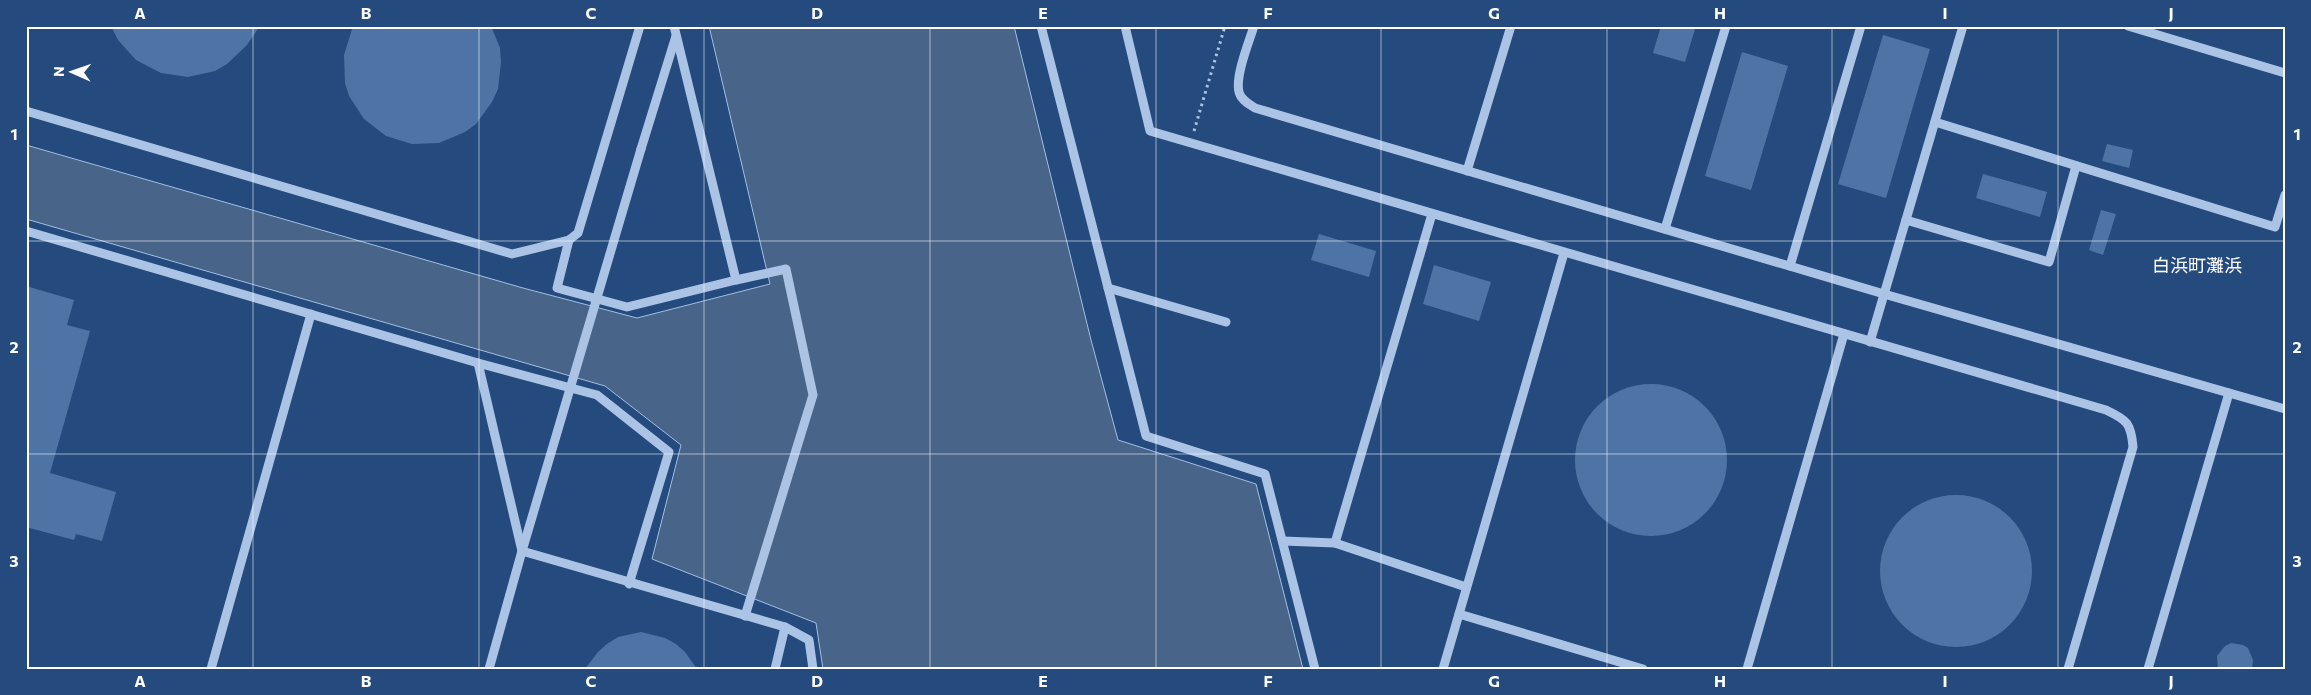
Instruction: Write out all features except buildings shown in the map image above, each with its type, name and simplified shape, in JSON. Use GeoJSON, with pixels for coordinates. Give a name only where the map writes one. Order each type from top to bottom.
{"type":"FeatureCollection","features":[{"type":"Feature","properties":{"kind":"lane"},"geometry":{"type":"LineString","coordinates":[[26,111],[512,254],[569,240],[578,233],[640,26]]}},
{"type":"Feature","properties":{"kind":"lane"},"geometry":{"type":"LineString","coordinates":[[674,26],[736,280]]}},
{"type":"Feature","properties":{"kind":"lane"},"geometry":{"type":"LineString","coordinates":[[1041,26],[1146,436],[1264,474],[1315,669]]}},
{"type":"Feature","properties":{"kind":"lane"},"geometry":{"type":"LineString","coordinates":[[1124,26],[1150,131],[2106,410],[2123,418],[2132,430],[2133,447],[2068,669]]}},
{"type":"Feature","properties":{"kind":"lane"},"geometry":{"type":"LineString","coordinates":[[1254,26],[1239,80],[1239,92],[1245,102],[1255,108],[1884,294],[2285,409]]}},
{"type":"Feature","properties":{"kind":"lane"},"geometry":{"type":"LineString","coordinates":[[1467,171],[1511,26]]}},
{"type":"Feature","properties":{"kind":"lane"},"geometry":{"type":"LineString","coordinates":[[1665,229],[1726,26]]}},
{"type":"Feature","properties":{"kind":"lane"},"geometry":{"type":"LineString","coordinates":[[1790,266],[1861,26]]}},
{"type":"Feature","properties":{"kind":"lane"},"geometry":{"type":"LineString","coordinates":[[1870,342],[1962,26]]}},
{"type":"Feature","properties":{"kind":"lane"},"geometry":{"type":"LineString","coordinates":[[2128,26],[2149,29],[2285,73]]}},
{"type":"Feature","properties":{"kind":"lane"},"geometry":{"type":"LineString","coordinates":[[489,669],[522,551],[676,36]]}},
{"type":"Feature","properties":{"kind":"lane"},"geometry":{"type":"LineString","coordinates":[[1935,122],[2275,227],[2285,195]]}},
{"type":"Feature","properties":{"kind":"lane"},"geometry":{"type":"LineString","coordinates":[[1906,220],[2048,262],[2076,166]]}},
{"type":"Feature","properties":{"kind":"lane"},"geometry":{"type":"LineString","coordinates":[[1335,543],[1432,214]]}},
{"type":"Feature","properties":{"kind":"lane"},"geometry":{"type":"LineString","coordinates":[[26,231],[478,363],[597,395],[669,452],[629,584]]}},
{"type":"Feature","properties":{"kind":"lane"},"geometry":{"type":"LineString","coordinates":[[569,240],[557,288],[628,307],[786,269],[813,395],[745,616]]}},
{"type":"Feature","properties":{"kind":"lane"},"geometry":{"type":"LineString","coordinates":[[1443,669],[1564,253]]}},
{"type":"Feature","properties":{"kind":"lane"},"geometry":{"type":"LineString","coordinates":[[1108,288],[1226,322]]}},
{"type":"Feature","properties":{"kind":"lane"},"geometry":{"type":"LineString","coordinates":[[211,669],[311,314]]}},
{"type":"Feature","properties":{"kind":"lane"},"geometry":{"type":"LineString","coordinates":[[1747,669],[1844,334]]}},
{"type":"Feature","properties":{"kind":"lane"},"geometry":{"type":"LineString","coordinates":[[478,363],[522,551]]}},
{"type":"Feature","properties":{"kind":"lane"},"geometry":{"type":"LineString","coordinates":[[2148,669],[2229,393]]}},
{"type":"Feature","properties":{"kind":"lane"},"geometry":{"type":"LineString","coordinates":[[1283,541],[1335,543],[1466,587]]}},
{"type":"Feature","properties":{"kind":"lane"},"geometry":{"type":"LineString","coordinates":[[522,551],[629,584],[786,628],[809,640],[813,669]]}},
{"type":"Feature","properties":{"kind":"lane"},"geometry":{"type":"LineString","coordinates":[[1459,614],[1643,669]]}},
{"type":"Feature","properties":{"kind":"lane"},"geometry":{"type":"LineString","coordinates":[[775,669],[786,628]]}},
{"type":"Feature","properties":{"kind":"path"},"geometry":{"type":"LineString","coordinates":[[1190,143],[1225,26]]}},
{"type":"Feature","properties":{"kind":"water"},"geometry":{"type":"Polygon","coordinates":[[[709,26],[1014,26],[1091,340],[1118,440],[1256,484],[1303,669],[823,669],[816,623],[652,559],[681,445],[605,386],[26,219],[26,145],[523,288],[637,318],[770,284],[709,26]]]}},
{"type":"Feature","properties":{"kind":"district","name":"白浜町灘浜"},"geometry":{"type":"Point","coordinates":[2197,265]}}]}
